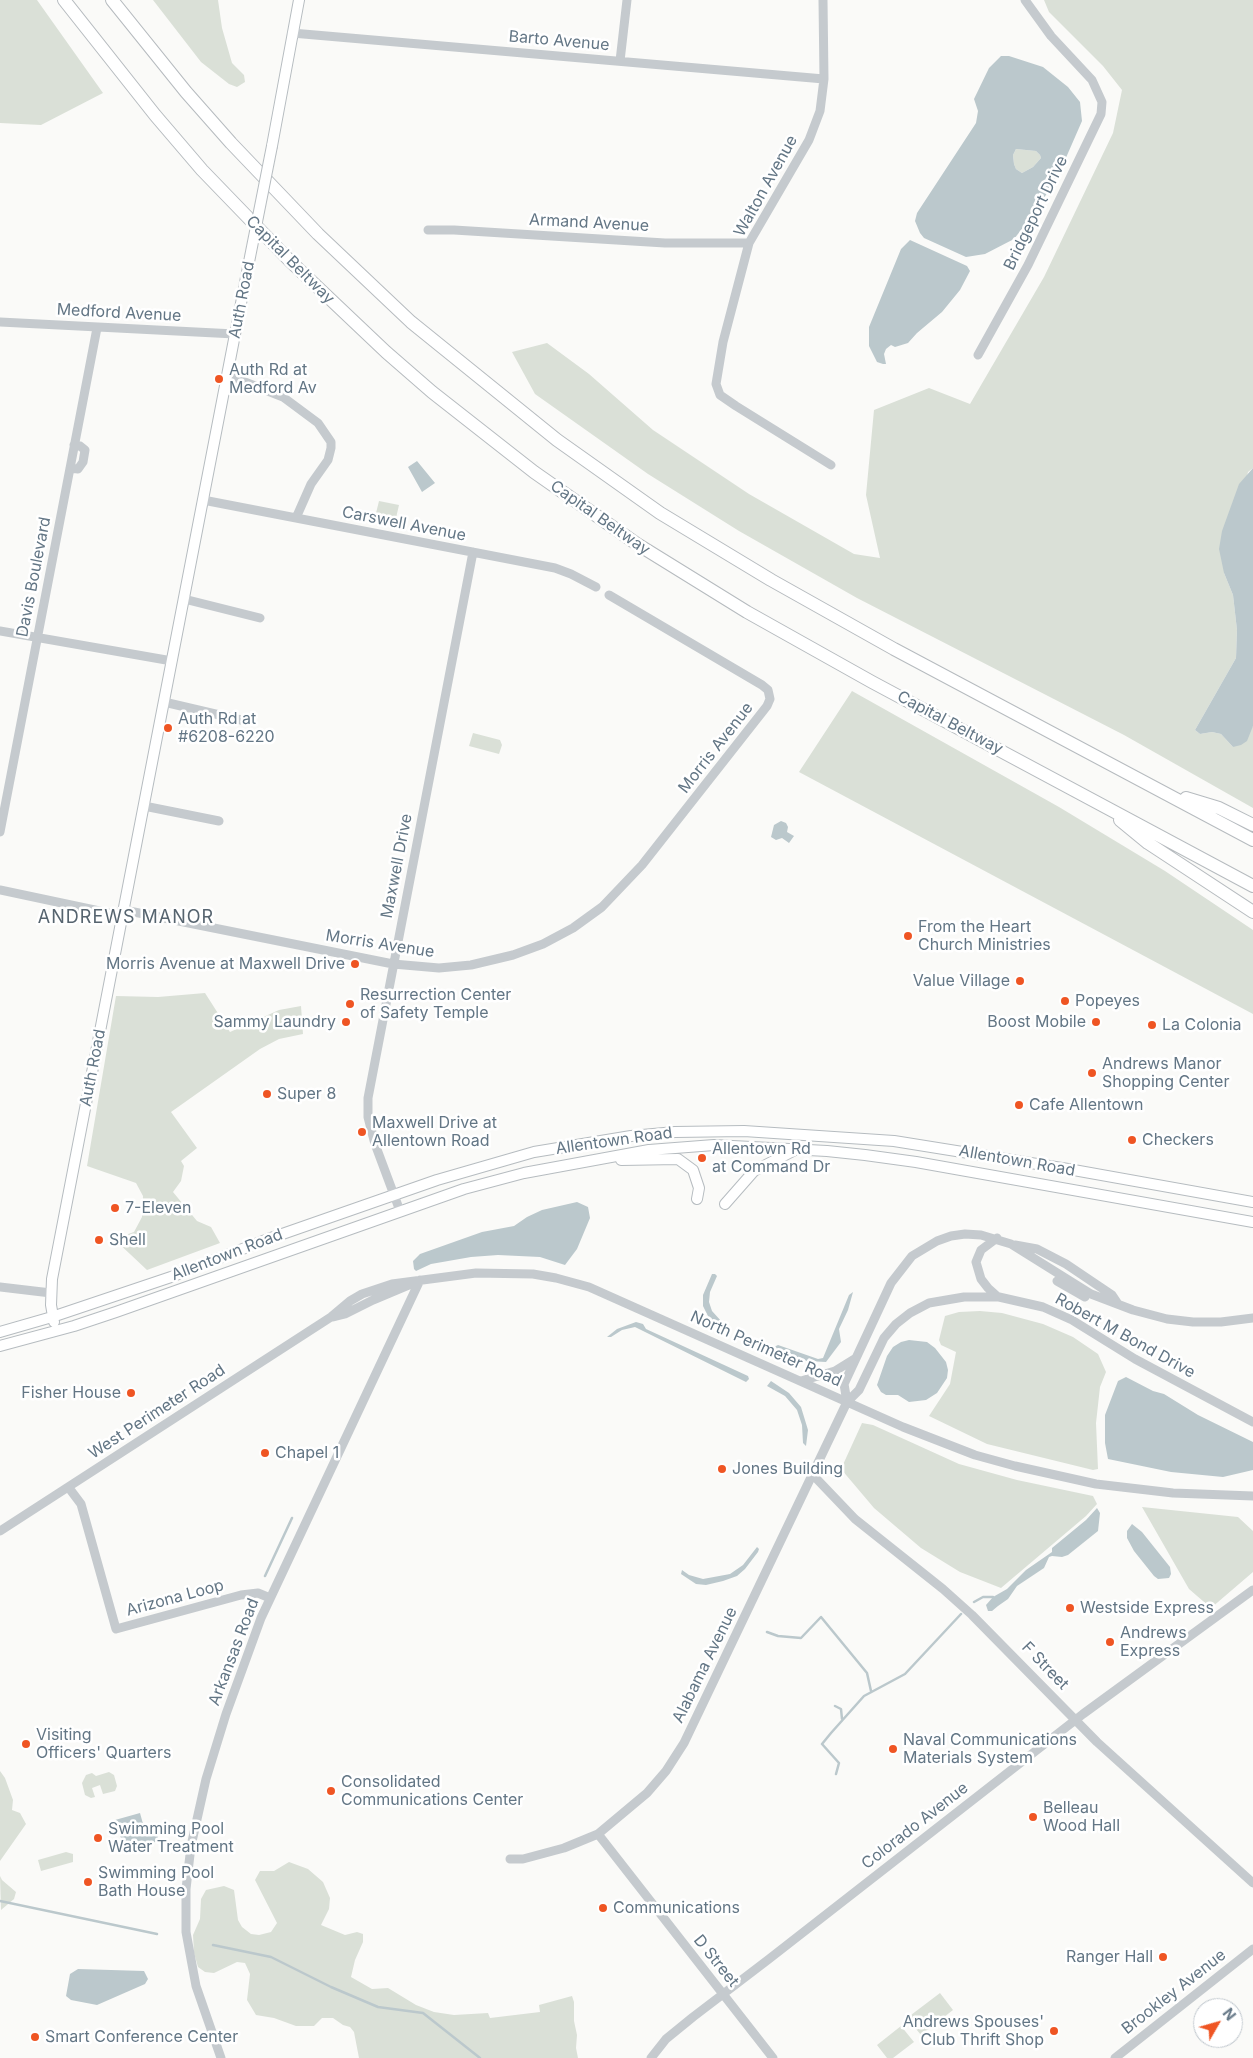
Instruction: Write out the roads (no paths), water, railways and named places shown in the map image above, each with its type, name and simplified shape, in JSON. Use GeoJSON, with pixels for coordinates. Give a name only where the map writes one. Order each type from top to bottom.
{"type":"FeatureCollection","features":[{"type":"Feature","properties":{"kind":"highway","name":"Capital Beltway"},"geometry":{"type":"LineString","coordinates":[[64,0],[155,116],[202,170],[290,262],[386,352],[486,435],[587,511],[747,612],[872,682],[1253,886]]}},
{"type":"Feature","properties":{"kind":"highway"},"geometry":{"type":"LineString","coordinates":[[112,0],[205,114],[270,186],[318,234],[411,322],[557,440],[660,513],[771,580],[886,644],[1253,840]]}},
{"type":"Feature","properties":{"kind":"highway"},"geometry":{"type":"LineString","coordinates":[[1160,790],[1219,808],[1253,825]]}},
{"type":"Feature","properties":{"kind":"highway"},"geometry":{"type":"LineString","coordinates":[[1096,801],[1148,843],[1253,912]]}},
{"type":"Feature","properties":{"kind":"main road","name":"Auth Road"},"geometry":{"type":"LineString","coordinates":[[56,1331],[52,1317],[51,1293],[299,0]]}},
{"type":"Feature","properties":{"kind":"main road","name":"Allentown Road"},"geometry":{"type":"LineString","coordinates":[[0,1332],[52,1317],[170,1277],[268,1239],[502,1160],[578,1144],[631,1136],[675,1132],[731,1131],[872,1139],[920,1144],[1253,1202]]}},
{"type":"Feature","properties":{"kind":"main road","name":"Allentown Road"},"geometry":{"type":"LineString","coordinates":[[0,1346],[56,1331],[204,1282],[400,1211],[481,1184],[524,1173],[649,1150],[714,1145],[836,1152],[916,1162],[1253,1222]]}},
{"type":"Feature","properties":{"kind":"main road"},"geometry":{"type":"LineString","coordinates":[[725,1204],[754,1171],[796,1149]]}},
{"type":"Feature","properties":{"kind":"main road"},"geometry":{"type":"LineString","coordinates":[[580,1162],[678,1159],[693,1170],[699,1188],[697,1199]]}},
{"type":"Feature","properties":{"kind":"street"},"geometry":{"type":"LineString","coordinates":[[620,61],[626,0]]}},
{"type":"Feature","properties":{"kind":"street","name":"Walton Avenue"},"geometry":{"type":"LineString","coordinates":[[824,0],[824,79],[820,111],[809,140],[749,244],[716,376],[716,384],[720,395],[831,465]]}},
{"type":"Feature","properties":{"kind":"street","name":"Bridgeport Drive"},"geometry":{"type":"LineString","coordinates":[[978,355],[1028,265],[1101,114],[1102,102],[1092,80],[1051,36],[1025,0]]}},
{"type":"Feature","properties":{"kind":"street","name":"Barto Avenue"},"geometry":{"type":"LineString","coordinates":[[292,33],[824,79]]}},
{"type":"Feature","properties":{"kind":"street","name":"Armand Avenue"},"geometry":{"type":"LineString","coordinates":[[428,230],[664,243],[749,244]]}},
{"type":"Feature","properties":{"kind":"street","name":"Medford Avenue"},"geometry":{"type":"LineString","coordinates":[[0,322],[236,334]]}},
{"type":"Feature","properties":{"kind":"street","name":"Davis Boulevard"},"geometry":{"type":"LineString","coordinates":[[0,832],[70,468],[78,470],[83,462],[85,450],[74,444],[97,328]]}},
{"type":"Feature","properties":{"kind":"street"},"geometry":{"type":"LineString","coordinates":[[228,375],[261,386],[283,397],[318,424],[330,442],[331,448],[328,460],[311,484],[296,518]]}},
{"type":"Feature","properties":{"kind":"street","name":"Carswell Avenue"},"geometry":{"type":"LineString","coordinates":[[203,500],[473,552],[566,572],[596,588]]}},
{"type":"Feature","properties":{"kind":"street","name":"Maxwell Drive"},"geometry":{"type":"LineString","coordinates":[[400,1211],[375,1144],[367,1108],[369,1089],[473,552]]}},
{"type":"Feature","properties":{"kind":"street","name":"Morris Avenue"},"geometry":{"type":"LineString","coordinates":[[0,890],[393,964],[439,968],[492,961],[558,937],[589,917],[619,890],[653,852],[767,706],[770,695],[762,685],[609,595]]}},
{"type":"Feature","properties":{"kind":"street"},"geometry":{"type":"LineString","coordinates":[[184,600],[260,618]]}},
{"type":"Feature","properties":{"kind":"street"},"geometry":{"type":"LineString","coordinates":[[0,631],[172,662]]}},
{"type":"Feature","properties":{"kind":"street"},"geometry":{"type":"LineString","coordinates":[[164,702],[241,720]]}},
{"type":"Feature","properties":{"kind":"street"},"geometry":{"type":"LineString","coordinates":[[144,806],[219,821]]}},
{"type":"Feature","properties":{"kind":"street","name":"Robert M Bond Drive"},"geometry":{"type":"LineString","coordinates":[[847,1402],[844,1384],[886,1292],[903,1265],[912,1256],[937,1241],[951,1236],[965,1234],[996,1238],[1011,1244],[1076,1285],[1118,1304],[1152,1315],[1184,1321],[1222,1322],[1253,1318]]}},
{"type":"Feature","properties":{"kind":"street"},"geometry":{"type":"LineString","coordinates":[[996,1238],[981,1250],[976,1262],[981,1279],[999,1297]]}},
{"type":"Feature","properties":{"kind":"street","name":"West Perimeter Road"},"geometry":{"type":"LineString","coordinates":[[0,1531],[331,1318],[345,1314],[420,1280],[467,1274],[501,1273],[556,1278],[589,1287],[673,1323]]}},
{"type":"Feature","properties":{"kind":"street","name":"Arkansas Road"},"geometry":{"type":"LineString","coordinates":[[221,2058],[196,1986],[187,1948],[186,1904],[188,1867],[195,1824],[220,1731],[256,1630],[420,1280]]}},
{"type":"Feature","properties":{"kind":"street"},"geometry":{"type":"LineString","coordinates":[[0,1287],[51,1293]]}},
{"type":"Feature","properties":{"kind":"street","name":"Robert M Bond Drive"},"geometry":{"type":"LineString","coordinates":[[847,1402],[859,1390],[884,1338],[896,1324],[910,1313],[929,1303],[946,1299],[999,1297],[1042,1307],[1072,1320],[1135,1359],[1253,1422]]}},
{"type":"Feature","properties":{"kind":"street","name":"North Perimeter Road"},"geometry":{"type":"LineString","coordinates":[[673,1323],[847,1402]]}},
{"type":"Feature","properties":{"kind":"street"},"geometry":{"type":"LineString","coordinates":[[800,1381],[817,1378],[835,1371],[856,1358]]}},
{"type":"Feature","properties":{"kind":"street"},"geometry":{"type":"LineString","coordinates":[[847,1402],[945,1445],[1015,1466],[1096,1484],[1141,1490],[1253,1496]]}},
{"type":"Feature","properties":{"kind":"street","name":"Alabama Avenue"},"geometry":{"type":"LineString","coordinates":[[510,1859],[523,1859],[564,1848],[598,1834],[647,1793],[666,1771],[684,1743],[847,1402]]}},
{"type":"Feature","properties":{"kind":"street","name":"F Street"},"geometry":{"type":"LineString","coordinates":[[812,1474],[855,1519],[943,1589],[972,1615],[1076,1720],[1182,1821],[1253,1883]]}},
{"type":"Feature","properties":{"kind":"street","name":"Arizona Loop"},"geometry":{"type":"LineString","coordinates":[[69,1488],[81,1504],[116,1630],[248,1594],[258,1593],[270,1598]]}},
{"type":"Feature","properties":{"kind":"street","name":"Colorado Avenue"},"geometry":{"type":"LineString","coordinates":[[651,2058],[666,2039],[723,1994],[1076,1720],[1253,1590]]}},
{"type":"Feature","properties":{"kind":"street","name":"D Street"},"geometry":{"type":"LineString","coordinates":[[598,1834],[773,2058]]}},
{"type":"Feature","properties":{"kind":"street","name":"Brookley Avenue"},"geometry":{"type":"LineString","coordinates":[[1115,2058],[1253,1949]]}},
{"type":"Feature","properties":{"kind":"waterway"},"geometry":{"type":"LineString","coordinates":[[265,1576],[292,1518]]}},
{"type":"Feature","properties":{"kind":"waterway"},"geometry":{"type":"LineString","coordinates":[[974,1602],[983,1597],[993,1597]]}},
{"type":"Feature","properties":{"kind":"waterway"},"geometry":{"type":"LineString","coordinates":[[836,1774],[839,1763],[822,1744],[864,1696],[905,1674],[961,1614]]}},
{"type":"Feature","properties":{"kind":"waterway"},"geometry":{"type":"LineString","coordinates":[[767,1632],[778,1636],[801,1638],[821,1617],[867,1673],[871,1691]]}},
{"type":"Feature","properties":{"kind":"waterway"},"geometry":{"type":"LineString","coordinates":[[835,1706],[841,1709],[842,1719]]}},
{"type":"Feature","properties":{"kind":"waterway"},"geometry":{"type":"LineString","coordinates":[[0,1901],[157,1934]]}},
{"type":"Feature","properties":{"kind":"waterway"},"geometry":{"type":"LineString","coordinates":[[213,1945],[271,1957],[331,1987],[378,2007],[423,2013],[480,2058]]}},
{"type":"Feature","properties":{"kind":"place","name":"Auth Rd at Medford Av"},"geometry":{"type":"Point","coordinates":[219,379]}},
{"type":"Feature","properties":{"kind":"place","name":"Auth Rd at #6208-6220"},"geometry":{"type":"Point","coordinates":[168,728]}},
{"type":"Feature","properties":{"kind":"place","name":"From the Heart Church Ministries"},"geometry":{"type":"Point","coordinates":[908,936]}},
{"type":"Feature","properties":{"kind":"place","name":"Morris Avenue at Maxwell Drive"},"geometry":{"type":"Point","coordinates":[355,964]}},
{"type":"Feature","properties":{"kind":"place","name":"Value Village"},"geometry":{"type":"Point","coordinates":[1020,981]}},
{"type":"Feature","properties":{"kind":"place","name":"Popeyes"},"geometry":{"type":"Point","coordinates":[1065,1001]}},
{"type":"Feature","properties":{"kind":"place","name":"Resurrection Center of Safety Temple"},"geometry":{"type":"Point","coordinates":[350,1004]}},
{"type":"Feature","properties":{"kind":"place","name":"Sammy Laundry"},"geometry":{"type":"Point","coordinates":[346,1022]}},
{"type":"Feature","properties":{"kind":"place","name":"Boost Mobile"},"geometry":{"type":"Point","coordinates":[1096,1022]}},
{"type":"Feature","properties":{"kind":"place","name":"La Colonia"},"geometry":{"type":"Point","coordinates":[1152,1025]}},
{"type":"Feature","properties":{"kind":"place","name":"Andrews Manor Shopping Center"},"geometry":{"type":"Point","coordinates":[1092,1073]}},
{"type":"Feature","properties":{"kind":"place","name":"Super 8"},"geometry":{"type":"Point","coordinates":[267,1094]}},
{"type":"Feature","properties":{"kind":"place","name":"Cafe Allentown"},"geometry":{"type":"Point","coordinates":[1019,1105]}},
{"type":"Feature","properties":{"kind":"place","name":"Maxwell Drive at Allentown Road"},"geometry":{"type":"Point","coordinates":[362,1132]}},
{"type":"Feature","properties":{"kind":"place","name":"Checkers"},"geometry":{"type":"Point","coordinates":[1132,1140]}},
{"type":"Feature","properties":{"kind":"place","name":"Allentown Rd at Command Dr"},"geometry":{"type":"Point","coordinates":[702,1158]}},
{"type":"Feature","properties":{"kind":"place","name":"7-Eleven"},"geometry":{"type":"Point","coordinates":[115,1208]}},
{"type":"Feature","properties":{"kind":"place","name":"Shell"},"geometry":{"type":"Point","coordinates":[99,1240]}},
{"type":"Feature","properties":{"kind":"place","name":"Fisher House"},"geometry":{"type":"Point","coordinates":[131,1393]}},
{"type":"Feature","properties":{"kind":"place","name":"Chapel 1"},"geometry":{"type":"Point","coordinates":[265,1453]}},
{"type":"Feature","properties":{"kind":"place","name":"Jones Building"},"geometry":{"type":"Point","coordinates":[722,1469]}},
{"type":"Feature","properties":{"kind":"place","name":"Westside Express"},"geometry":{"type":"Point","coordinates":[1070,1608]}},
{"type":"Feature","properties":{"kind":"place","name":"Andrews Express"},"geometry":{"type":"Point","coordinates":[1110,1642]}},
{"type":"Feature","properties":{"kind":"place","name":"Visiting Officers' Quarters"},"geometry":{"type":"Point","coordinates":[26,1744]}},
{"type":"Feature","properties":{"kind":"place","name":"Naval Communications Materials System"},"geometry":{"type":"Point","coordinates":[893,1749]}},
{"type":"Feature","properties":{"kind":"place","name":"Consolidated Communications Center"},"geometry":{"type":"Point","coordinates":[331,1791]}},
{"type":"Feature","properties":{"kind":"place","name":"Belleau Wood Hall"},"geometry":{"type":"Point","coordinates":[1033,1817]}},
{"type":"Feature","properties":{"kind":"place","name":"Swimming Pool Water Treatment"},"geometry":{"type":"Point","coordinates":[98,1838]}},
{"type":"Feature","properties":{"kind":"place","name":"Swimming Pool Bath House"},"geometry":{"type":"Point","coordinates":[88,1882]}},
{"type":"Feature","properties":{"kind":"place","name":"Communications"},"geometry":{"type":"Point","coordinates":[603,1908]}},
{"type":"Feature","properties":{"kind":"place","name":"Ranger Hall"},"geometry":{"type":"Point","coordinates":[1163,1957]}},
{"type":"Feature","properties":{"kind":"place","name":"Andrews Spouses' Club Thrift Shop"},"geometry":{"type":"Point","coordinates":[1054,2031]}},
{"type":"Feature","properties":{"kind":"place","name":"Smart Conference Center"},"geometry":{"type":"Point","coordinates":[35,2037]}},
{"type":"Feature","properties":{"kind":"district","name":"ANDREWS MANOR"},"geometry":{"type":"Point","coordinates":[126,918]}}]}
